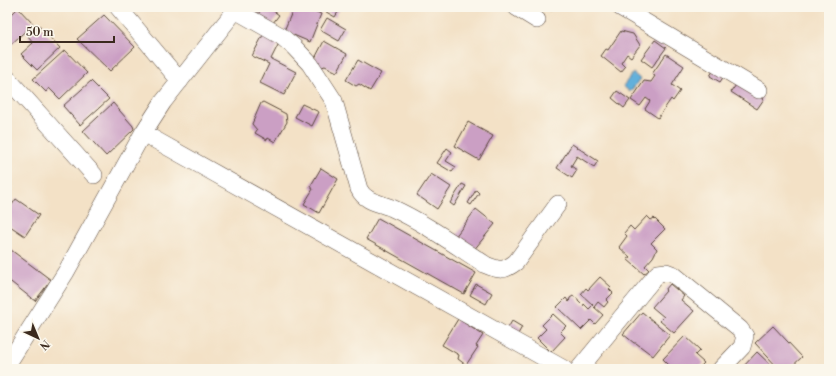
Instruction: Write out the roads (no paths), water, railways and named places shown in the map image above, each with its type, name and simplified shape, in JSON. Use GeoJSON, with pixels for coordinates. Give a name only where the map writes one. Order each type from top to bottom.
{"type":"FeatureCollection","features":[{"type":"Feature","properties":{"kind":"street"},"geometry":{"type":"LineString","coordinates":[[118,7],[180,81]]}},
{"type":"Feature","properties":{"kind":"street"},"geometry":{"type":"LineString","coordinates":[[516,7],[537,20]]}},
{"type":"Feature","properties":{"kind":"street"},"geometry":{"type":"LineString","coordinates":[[620,7],[759,90]]}},
{"type":"Feature","properties":{"kind":"street"},"geometry":{"type":"LineString","coordinates":[[7,365],[66,272],[143,133],[164,102],[236,9],[281,36],[310,64],[334,101],[361,195],[368,200],[385,205],[408,216],[486,265],[496,269],[510,267],[516,262],[558,204]]}},
{"type":"Feature","properties":{"kind":"street"},"geometry":{"type":"LineString","coordinates":[[7,78],[94,175]]}},
{"type":"Feature","properties":{"kind":"street"},"geometry":{"type":"LineString","coordinates":[[143,133],[564,369]]}},
{"type":"Feature","properties":{"kind":"street"},"geometry":{"type":"LineString","coordinates":[[579,369],[658,273],[666,272],[674,275],[740,329],[745,336],[742,347],[721,369]]}},
{"type":"Feature","properties":{"kind":"water"},"geometry":{"type":"Polygon","coordinates":[[[633,73],[640,79],[630,92],[623,86],[633,73]]]}}]}
